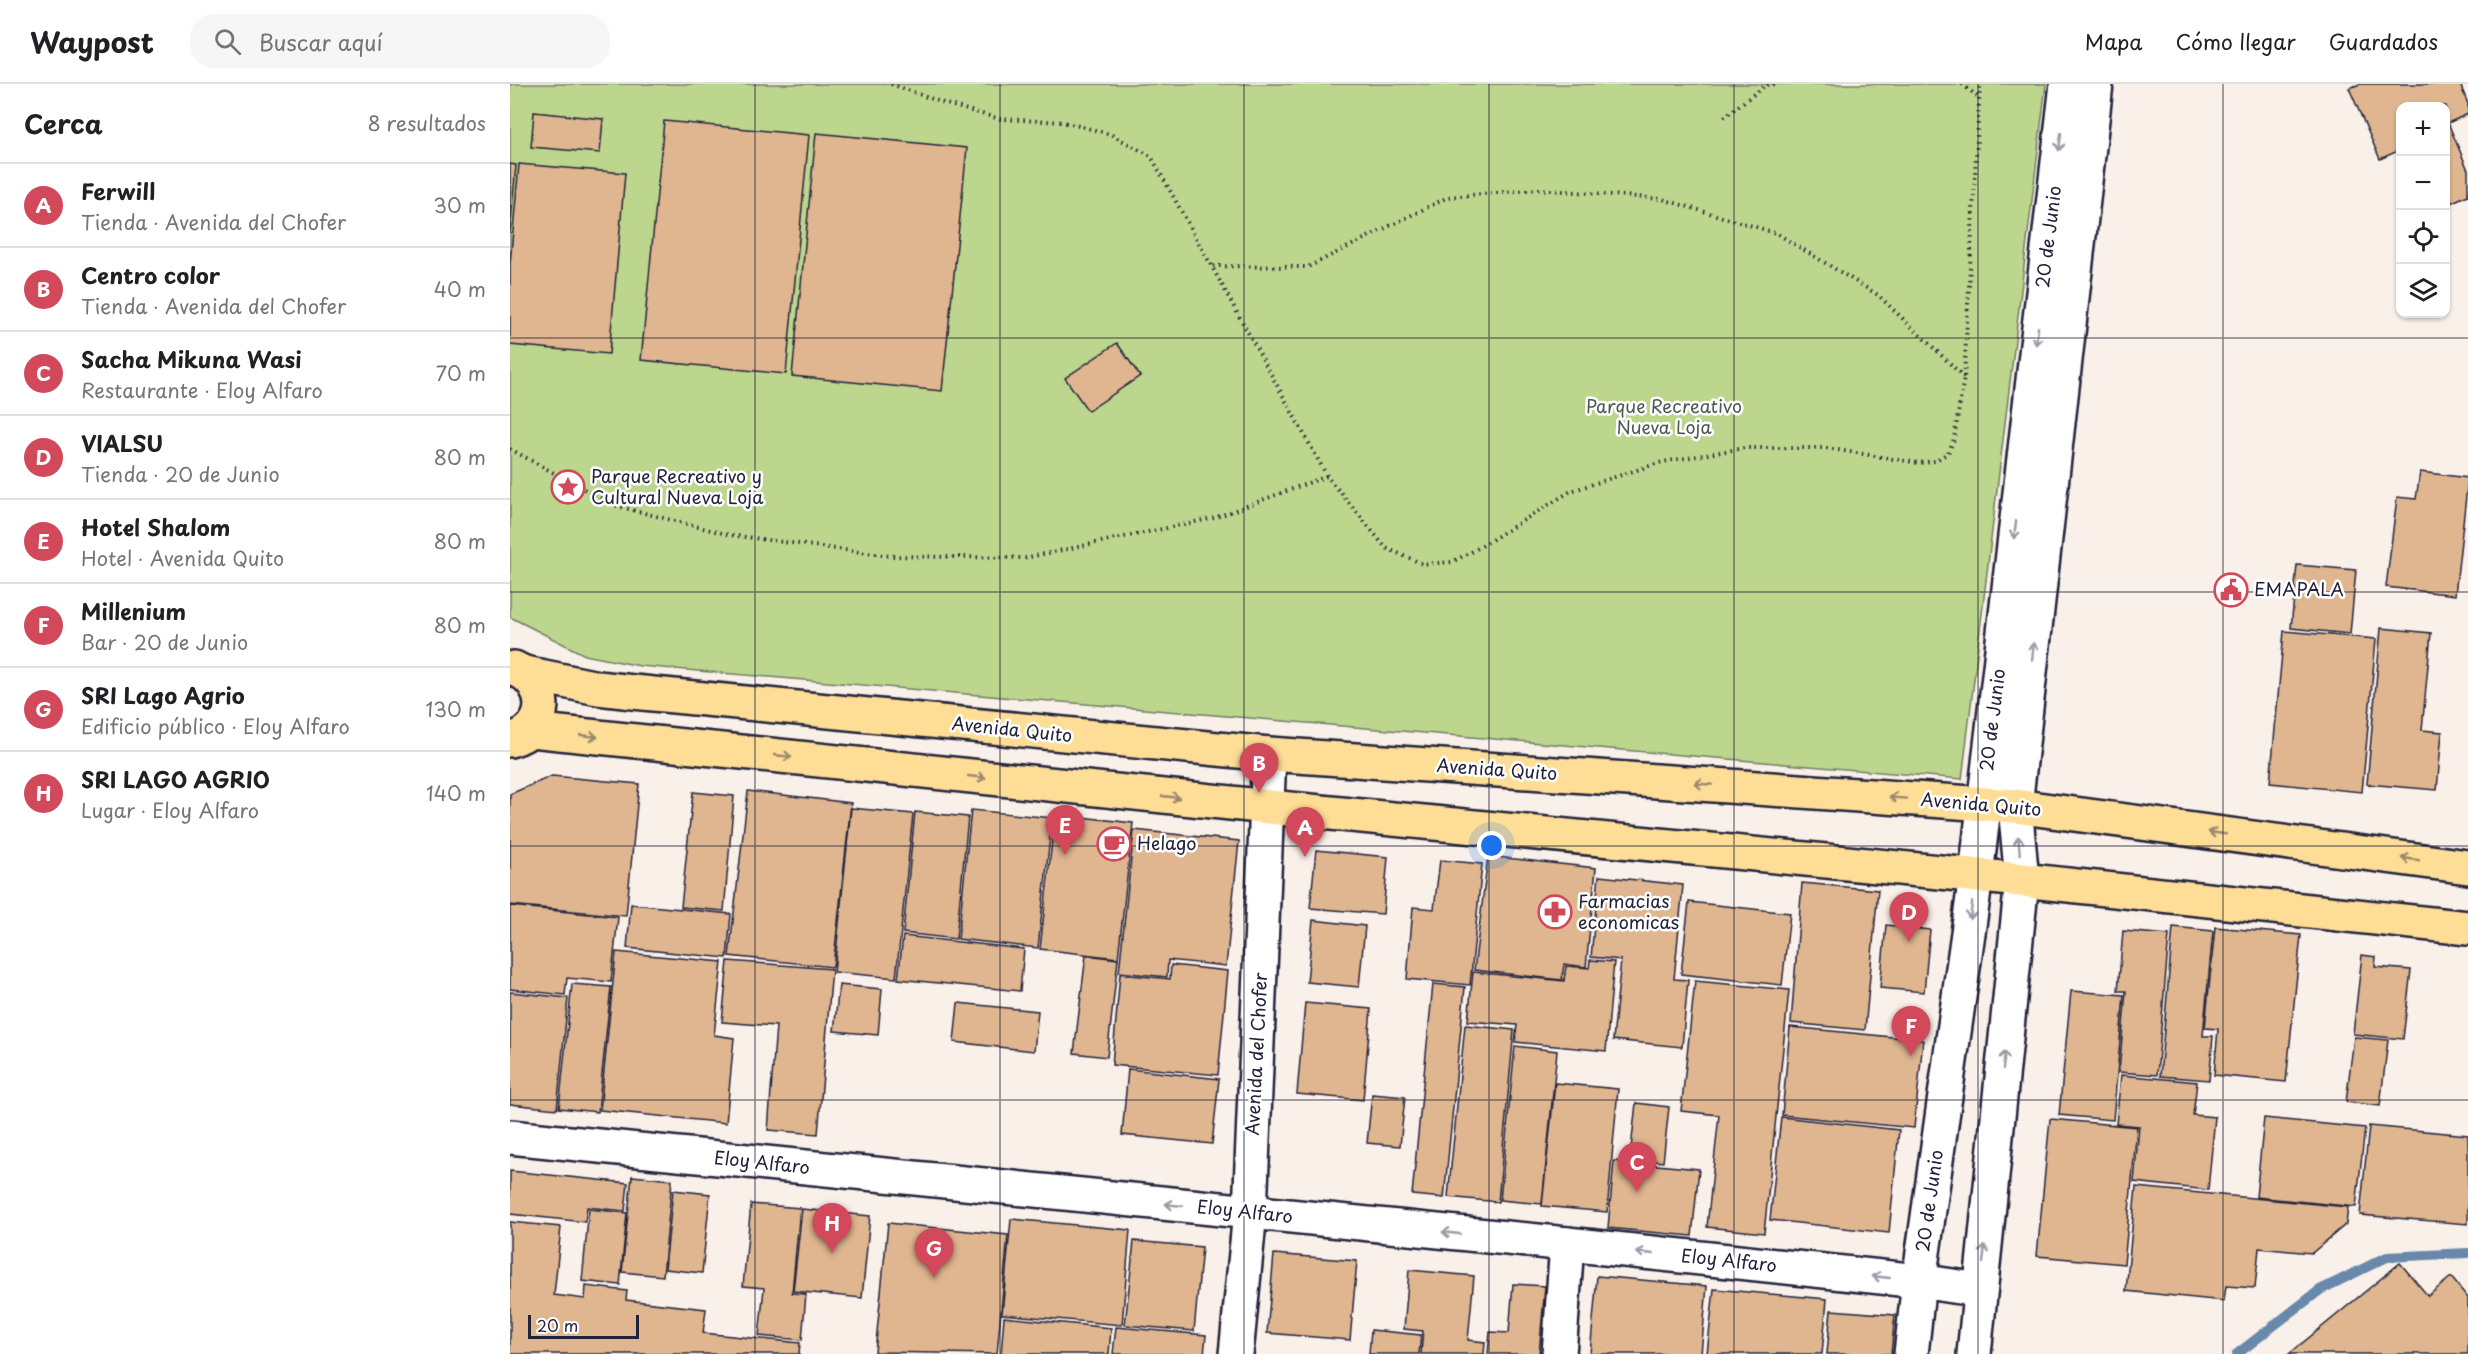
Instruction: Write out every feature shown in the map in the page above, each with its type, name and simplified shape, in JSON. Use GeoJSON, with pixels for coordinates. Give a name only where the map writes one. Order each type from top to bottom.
{"type":"FeatureCollection","features":[{"type":"Feature","properties":{"kind":"highway","name":"Avenida Quito"},"geometry":{"type":"LineString","coordinates":[[518,670],[598,688],[633,692],[1269,754],[2015,806],[2468,867]]}},
{"type":"Feature","properties":{"kind":"highway"},"geometry":{"type":"LineString","coordinates":[[518,670],[534,682],[540,694],[541,707],[538,719],[520,735]]}},
{"type":"Feature","properties":{"kind":"highway"},"geometry":{"type":"LineString","coordinates":[[520,735],[2022,880],[2468,928]]}},
{"type":"Feature","properties":{"kind":"street","name":"20 de Junio"},"geometry":{"type":"LineString","coordinates":[[1911,1354],[1919,1281],[1976,876],[2067,84]]}},
{"type":"Feature","properties":{"kind":"street","name":"20 de Junio"},"geometry":{"type":"LineString","coordinates":[[1974,1354],[2022,880],[2015,806],[2096,84]]}},
{"type":"Feature","properties":{"kind":"street","name":"Avenida del Chofer"},"geometry":{"type":"LineString","coordinates":[[1236,1354],[1250,1212],[1269,807],[1269,754]]}},
{"type":"Feature","properties":{"kind":"street","name":"Eloy Alfaro"},"geometry":{"type":"LineString","coordinates":[[510,1137],[1567,1244],[1919,1281],[1980,1290]]}},
{"type":"Feature","properties":{"kind":"street"},"geometry":{"type":"LineString","coordinates":[[1559,1354],[1567,1244]]}},
{"type":"Feature","properties":{"kind":"path"},"geometry":{"type":"LineString","coordinates":[[891,84],[946,104],[1000,119],[1063,122],[1110,135],[1151,156],[1327,476],[1386,548],[1423,564],[1452,562],[1571,491],[1662,462],[1744,448],[1826,448],[1918,463],[1935,461],[1948,453],[1954,439],[1964,377],[1980,84]]}},
{"type":"Feature","properties":{"kind":"path"},"geometry":{"type":"LineString","coordinates":[[1724,117],[1767,84],[1778,84]]}},
{"type":"Feature","properties":{"kind":"path"},"geometry":{"type":"LineString","coordinates":[[1962,84],[1978,98]]}},
{"type":"Feature","properties":{"kind":"path"},"geometry":{"type":"LineString","coordinates":[[1213,266],[1308,267],[1449,197],[1539,189],[1662,199],[1776,233],[1878,295],[1964,377]]}},
{"type":"Feature","properties":{"kind":"path"},"geometry":{"type":"LineString","coordinates":[[510,449],[613,505],[730,536],[890,556],[1025,558],[1214,518],[1327,476]]}},
{"type":"Feature","properties":{"kind":"green space","name":"Parque Recreativo Nueva Loja"},"geometry":{"type":"Polygon","coordinates":[[[510,84],[2046,84],[1962,779],[640,666],[585,655],[510,617],[510,84]]]}},
{"type":"Feature","properties":{"kind":"building"},"geometry":{"type":"Polygon","coordinates":[[[2360,84],[2460,84],[2468,104],[2468,114],[2450,122],[2450,102],[2396,102],[2396,152],[2380,159],[2349,88],[2360,84]]]}},
{"type":"Feature","properties":{"kind":"building"},"geometry":{"type":"Polygon","coordinates":[[[534,112],[603,119],[600,153],[531,147],[534,112]]]}},
{"type":"Feature","properties":{"kind":"building"},"geometry":{"type":"Polygon","coordinates":[[[664,121],[809,135],[786,374],[641,360],[664,121]]]}},
{"type":"Feature","properties":{"kind":"building"},"geometry":{"type":"Polygon","coordinates":[[[2450,128],[2468,170],[2468,195],[2450,203],[2450,128]]]}},
{"type":"Feature","properties":{"kind":"building"},"geometry":{"type":"Polygon","coordinates":[[[816,133],[967,148],[942,391],[792,376],[816,133]]]}},
{"type":"Feature","properties":{"kind":"building"},"geometry":{"type":"Polygon","coordinates":[[[510,164],[516,165],[510,233],[510,164]]]}},
{"type":"Feature","properties":{"kind":"building"},"geometry":{"type":"Polygon","coordinates":[[[519,164],[625,173],[609,354],[510,345],[510,264],[519,164]]]}},
{"type":"Feature","properties":{"kind":"building"},"geometry":{"type":"Polygon","coordinates":[[[1117,343],[1140,376],[1088,411],[1065,378],[1117,343]]]}},
{"type":"Feature","properties":{"kind":"building"},"geometry":{"type":"Polygon","coordinates":[[[2420,472],[2468,478],[2455,595],[2386,587],[2397,497],[2416,499],[2420,472]]]}},
{"type":"Feature","properties":{"kind":"building"},"geometry":{"type":"Polygon","coordinates":[[[2297,565],[2356,570],[2350,634],[2291,628],[2297,565]]]}},
{"type":"Feature","properties":{"kind":"building"},"geometry":{"type":"Polygon","coordinates":[[[2381,628],[2431,633],[2422,730],[2442,732],[2437,790],[2367,784],[2381,628]]]}},
{"type":"Feature","properties":{"kind":"building"},"geometry":{"type":"Polygon","coordinates":[[[2284,631],[2376,639],[2362,792],[2270,783],[2284,631]]]}},
{"type":"Feature","properties":{"kind":"building"},"geometry":{"type":"Polygon","coordinates":[[[552,776],[639,784],[626,916],[510,905],[510,794],[552,776]]]}},
{"type":"Feature","properties":{"kind":"building"},"geometry":{"type":"Polygon","coordinates":[[[748,791],[851,803],[833,967],[729,956],[748,791]]]}},
{"type":"Feature","properties":{"kind":"building"},"geometry":{"type":"Polygon","coordinates":[[[693,792],[734,796],[724,911],[681,907],[693,792]]]}},
{"type":"Feature","properties":{"kind":"building"},"geometry":{"type":"Polygon","coordinates":[[[851,808],[913,814],[896,978],[834,972],[851,808]]]}},
{"type":"Feature","properties":{"kind":"building"},"geometry":{"type":"Polygon","coordinates":[[[971,810],[1052,818],[1038,948],[958,939],[971,810]]]}},
{"type":"Feature","properties":{"kind":"building"},"geometry":{"type":"Polygon","coordinates":[[[915,812],[968,817],[956,939],[903,933],[915,812]]]}},
{"type":"Feature","properties":{"kind":"building"},"geometry":{"type":"Polygon","coordinates":[[[1055,814],[1133,823],[1118,958],[1040,949],[1055,814]]]}},
{"type":"Feature","properties":{"kind":"building"},"geometry":{"type":"Polygon","coordinates":[[[1134,830],[1239,841],[1226,966],[1168,960],[1167,977],[1119,972],[1134,830]]]}},
{"type":"Feature","properties":{"kind":"building"},"geometry":{"type":"Polygon","coordinates":[[[1316,850],[1388,857],[1383,914],[1310,908],[1316,850]]]}},
{"type":"Feature","properties":{"kind":"building"},"geometry":{"type":"Polygon","coordinates":[[[1488,856],[1596,868],[1586,967],[1564,964],[1562,980],[1474,970],[1488,856]]]}},
{"type":"Feature","properties":{"kind":"building"},"geometry":{"type":"Polygon","coordinates":[[[1440,860],[1482,864],[1470,985],[1407,979],[1413,907],[1434,909],[1440,860]]]}},
{"type":"Feature","properties":{"kind":"building"},"geometry":{"type":"Polygon","coordinates":[[[1599,876],[1683,885],[1674,979],[1688,980],[1682,1047],[1613,1040],[1621,960],[1591,957],[1599,876]]]}},
{"type":"Feature","properties":{"kind":"building"},"geometry":{"type":"Polygon","coordinates":[[[1802,883],[1878,890],[1865,1030],[1791,1023],[1802,883]]]}},
{"type":"Feature","properties":{"kind":"building"},"geometry":{"type":"Polygon","coordinates":[[[1689,902],[1790,913],[1782,985],[1681,974],[1689,902]]]}},
{"type":"Feature","properties":{"kind":"building"},"geometry":{"type":"Polygon","coordinates":[[[631,904],[731,914],[727,958],[627,948],[631,904]]]}},
{"type":"Feature","properties":{"kind":"building"},"geometry":{"type":"Polygon","coordinates":[[[510,906],[618,917],[611,982],[567,978],[565,995],[510,989],[510,906]]]}},
{"type":"Feature","properties":{"kind":"building"},"geometry":{"type":"Polygon","coordinates":[[[1313,920],[1365,926],[1359,987],[1307,982],[1313,920]]]}},
{"type":"Feature","properties":{"kind":"building"},"geometry":{"type":"Polygon","coordinates":[[[1886,925],[1930,930],[1924,992],[1880,988],[1886,925]]]}},
{"type":"Feature","properties":{"kind":"building"},"geometry":{"type":"Polygon","coordinates":[[[2173,927],[2213,931],[2203,1036],[2213,1036],[2209,1080],[2160,1076],[2173,927]]]}},
{"type":"Feature","properties":{"kind":"building"},"geometry":{"type":"Polygon","coordinates":[[[2215,927],[2301,935],[2286,1082],[2214,1075],[2218,1029],[2205,1028],[2215,927]]]}},
{"type":"Feature","properties":{"kind":"building"},"geometry":{"type":"Polygon","coordinates":[[[2123,931],[2169,935],[2157,1075],[2119,1072],[2126,991],[2118,991],[2123,931]]]}},
{"type":"Feature","properties":{"kind":"building"},"geometry":{"type":"Polygon","coordinates":[[[903,936],[1024,949],[1020,991],[898,979],[903,936]]]}},
{"type":"Feature","properties":{"kind":"building"},"geometry":{"type":"Polygon","coordinates":[[[616,952],[722,962],[714,1035],[734,1038],[726,1123],[600,1110],[616,952]]]}},
{"type":"Feature","properties":{"kind":"building"},"geometry":{"type":"Polygon","coordinates":[[[1086,955],[1118,959],[1107,1057],[1074,1053],[1086,955]]]}},
{"type":"Feature","properties":{"kind":"building"},"geometry":{"type":"Polygon","coordinates":[[[2362,955],[2376,957],[2375,967],[2411,970],[2403,1039],[2353,1034],[2362,955]]]}},
{"type":"Feature","properties":{"kind":"building"},"geometry":{"type":"Polygon","coordinates":[[[1590,960],[1614,962],[1606,1051],[1515,1042],[1517,1025],[1468,1021],[1473,972],[1564,981],[1566,966],[1589,968],[1590,960]]]}},
{"type":"Feature","properties":{"kind":"building"},"geometry":{"type":"Polygon","coordinates":[[[728,961],[832,969],[818,1134],[768,1130],[776,1026],[722,1022],[728,961]]]}},
{"type":"Feature","properties":{"kind":"building"},"geometry":{"type":"Polygon","coordinates":[[[1171,965],[1228,971],[1218,1075],[1112,1065],[1120,974],[1170,979],[1171,965]]]}},
{"type":"Feature","properties":{"kind":"building"},"geometry":{"type":"Polygon","coordinates":[[[1695,981],[1789,990],[1764,1233],[1707,1227],[1719,1115],[1681,1111],[1695,981]]]}},
{"type":"Feature","properties":{"kind":"building"},"geometry":{"type":"Polygon","coordinates":[[[572,984],[611,987],[598,1112],[559,1108],[572,984]]]}},
{"type":"Feature","properties":{"kind":"building"},"geometry":{"type":"Polygon","coordinates":[[[1433,984],[1465,987],[1444,1198],[1412,1195],[1433,984]]]}},
{"type":"Feature","properties":{"kind":"building"},"geometry":{"type":"Polygon","coordinates":[[[839,985],[882,989],[878,1035],[834,1031],[839,985]]]}},
{"type":"Feature","properties":{"kind":"building"},"geometry":{"type":"Polygon","coordinates":[[[2071,991],[2124,995],[2113,1120],[2059,1115],[2071,991]]]}},
{"type":"Feature","properties":{"kind":"building"},"geometry":{"type":"Polygon","coordinates":[[[510,992],[568,998],[557,1109],[510,1104],[510,992]]]}},
{"type":"Feature","properties":{"kind":"building"},"geometry":{"type":"Polygon","coordinates":[[[958,1003],[1038,1011],[1034,1051],[954,1042],[958,1003]]]}},
{"type":"Feature","properties":{"kind":"building"},"geometry":{"type":"Polygon","coordinates":[[[1305,1003],[1371,1009],[1363,1100],[1297,1094],[1305,1003]]]}},
{"type":"Feature","properties":{"kind":"building"},"geometry":{"type":"Polygon","coordinates":[[[1465,1025],[1514,1030],[1498,1202],[1448,1197],[1465,1025]]]}},
{"type":"Feature","properties":{"kind":"building"},"geometry":{"type":"Polygon","coordinates":[[[1790,1027],[1923,1040],[1914,1128],[1782,1115],[1790,1027]]]}},
{"type":"Feature","properties":{"kind":"building"},"geometry":{"type":"Polygon","coordinates":[[[2354,1037],[2388,1040],[2380,1106],[2346,1102],[2354,1037]]]}},
{"type":"Feature","properties":{"kind":"building"},"geometry":{"type":"Polygon","coordinates":[[[1515,1046],[1557,1051],[1542,1204],[1500,1200],[1515,1046]]]}},
{"type":"Feature","properties":{"kind":"building"},"geometry":{"type":"Polygon","coordinates":[[[1128,1069],[1219,1079],[1212,1144],[1122,1135],[1128,1069]]]}},
{"type":"Feature","properties":{"kind":"building"},"geometry":{"type":"Polygon","coordinates":[[[2121,1075],[2197,1082],[2193,1115],[2215,1117],[2208,1190],[2134,1182],[2139,1126],[2116,1124],[2121,1075]]]}},
{"type":"Feature","properties":{"kind":"building"},"geometry":{"type":"Polygon","coordinates":[[[1555,1083],[1618,1089],[1607,1212],[1542,1206],[1555,1083]]]}},
{"type":"Feature","properties":{"kind":"building"},"geometry":{"type":"Polygon","coordinates":[[[1372,1094],[1405,1097],[1400,1146],[1367,1143],[1372,1094]]]}},
{"type":"Feature","properties":{"kind":"building"},"geometry":{"type":"Polygon","coordinates":[[[1636,1103],[1669,1107],[1663,1162],[1630,1158],[1636,1103]]]}},
{"type":"Feature","properties":{"kind":"building"},"geometry":{"type":"Polygon","coordinates":[[[1781,1117],[1899,1130],[1889,1233],[1770,1220],[1781,1117]]]}},
{"type":"Feature","properties":{"kind":"building"},"geometry":{"type":"Polygon","coordinates":[[[2264,1118],[2365,1128],[2356,1207],[2256,1197],[2264,1118]]]}},
{"type":"Feature","properties":{"kind":"building"},"geometry":{"type":"Polygon","coordinates":[[[2050,1119],[2137,1127],[2124,1264],[2037,1256],[2050,1119]]]}},
{"type":"Feature","properties":{"kind":"building"},"geometry":{"type":"Polygon","coordinates":[[[2369,1126],[2468,1135],[2468,1224],[2360,1215],[2369,1126]]]}},
{"type":"Feature","properties":{"kind":"building"},"geometry":{"type":"Polygon","coordinates":[[[1614,1161],[1699,1169],[1692,1236],[1608,1228],[1614,1161]]]}},
{"type":"Feature","properties":{"kind":"building"},"geometry":{"type":"Polygon","coordinates":[[[510,1171],[628,1183],[625,1211],[587,1207],[585,1222],[510,1214],[510,1171]]]}},
{"type":"Feature","properties":{"kind":"building"},"geometry":{"type":"Polygon","coordinates":[[[632,1176],[672,1180],[663,1276],[622,1272],[632,1176]]]}},
{"type":"Feature","properties":{"kind":"building"},"geometry":{"type":"Polygon","coordinates":[[[2136,1187],[2348,1207],[2346,1224],[2312,1253],[2259,1248],[2255,1288],[2226,1286],[2224,1301],[2126,1291],[2136,1187]]]}},
{"type":"Feature","properties":{"kind":"building"},"geometry":{"type":"Polygon","coordinates":[[[673,1190],[710,1194],[702,1273],[665,1269],[673,1190]]]}},
{"type":"Feature","properties":{"kind":"building"},"geometry":{"type":"Polygon","coordinates":[[[751,1204],[800,1208],[792,1293],[806,1294],[802,1340],[759,1336],[764,1288],[743,1286],[751,1204]]]}},
{"type":"Feature","properties":{"kind":"building"},"geometry":{"type":"Polygon","coordinates":[[[589,1209],[627,1213],[620,1285],[582,1281],[589,1209]]]}},
{"type":"Feature","properties":{"kind":"building"},"geometry":{"type":"Polygon","coordinates":[[[802,1209],[870,1216],[862,1298],[793,1291],[802,1209]]]}},
{"type":"Feature","properties":{"kind":"building"},"geometry":{"type":"Polygon","coordinates":[[[1011,1219],[1130,1230],[1122,1325],[1002,1314],[1011,1219]]]}},
{"type":"Feature","properties":{"kind":"building"},"geometry":{"type":"Polygon","coordinates":[[[510,1222],[561,1227],[554,1295],[585,1299],[586,1286],[627,1291],[626,1300],[706,1309],[703,1333],[800,1343],[799,1354],[510,1354],[510,1222]]]}},
{"type":"Feature","properties":{"kind":"building"},"geometry":{"type":"Polygon","coordinates":[[[888,1223],[1008,1235],[997,1354],[875,1352],[888,1223]]]}},
{"type":"Feature","properties":{"kind":"building"},"geometry":{"type":"Polygon","coordinates":[[[1134,1241],[1202,1247],[1194,1331],[1125,1325],[1134,1241]]]}},
{"type":"Feature","properties":{"kind":"building"},"geometry":{"type":"Polygon","coordinates":[[[1274,1254],[1357,1261],[1350,1340],[1267,1333],[1274,1254]]]}},
{"type":"Feature","properties":{"kind":"building"},"geometry":{"type":"Polygon","coordinates":[[[2400,1263],[2428,1296],[2451,1277],[2468,1298],[2468,1354],[2289,1354],[2400,1263]]]}},
{"type":"Feature","properties":{"kind":"building"},"geometry":{"type":"Polygon","coordinates":[[[1409,1270],[1474,1276],[1468,1340],[1485,1342],[1484,1354],[1421,1354],[1423,1331],[1404,1329],[1409,1270]]]}},
{"type":"Feature","properties":{"kind":"building"},"geometry":{"type":"Polygon","coordinates":[[[1597,1276],[1707,1286],[1701,1354],[1590,1354],[1597,1276]]]}},
{"type":"Feature","properties":{"kind":"building"},"geometry":{"type":"Polygon","coordinates":[[[1513,1284],[1545,1286],[1539,1354],[1488,1354],[1490,1332],[1509,1333],[1513,1284]]]}},
{"type":"Feature","properties":{"kind":"building"},"geometry":{"type":"Polygon","coordinates":[[[1714,1289],[1827,1299],[1822,1354],[1707,1354],[1714,1289]]]}},
{"type":"Feature","properties":{"kind":"building"},"geometry":{"type":"Polygon","coordinates":[[[1831,1310],[1895,1315],[1891,1354],[1827,1354],[1831,1310]]]}},
{"type":"Feature","properties":{"kind":"building"},"geometry":{"type":"Polygon","coordinates":[[[1004,1317],[1111,1328],[1109,1354],[1001,1354],[1004,1317]]]}},
{"type":"Feature","properties":{"kind":"building"},"geometry":{"type":"Polygon","coordinates":[[[1116,1327],[1206,1335],[1204,1354],[1113,1354],[1116,1327]]]}},
{"type":"Feature","properties":{"kind":"building"},"geometry":{"type":"Polygon","coordinates":[[[1371,1330],[1421,1335],[1419,1354],[1369,1354],[1371,1330]]]}},
{"type":"Feature","properties":{"kind":"waterway"},"geometry":{"type":"LineString","coordinates":[[2237,1354],[2320,1290],[2387,1257],[2468,1253]]}},
{"type":"Feature","properties":{"kind":"place","name":"Parque Recreativo y Cultural Nueva Loja"},"geometry":{"type":"Point","coordinates":[568,487]}},
{"type":"Feature","properties":{"kind":"place","name":"EMAPALA"},"geometry":{"type":"Point","coordinates":[2231,590]}},
{"type":"Feature","properties":{"kind":"place","name":"Centro color"},"geometry":{"type":"Point","coordinates":[1259,793]}},
{"type":"Feature","properties":{"kind":"place","name":"Helago"},"geometry":{"type":"Point","coordinates":[1114,844]}},
{"type":"Feature","properties":{"kind":"place","name":"Hotel Shalom"},"geometry":{"type":"Point","coordinates":[1065,855]}},
{"type":"Feature","properties":{"kind":"place","name":"Ferwill"},"geometry":{"type":"Point","coordinates":[1305,857]}},
{"type":"Feature","properties":{"kind":"place","name":"Farmacias economicas"},"geometry":{"type":"Point","coordinates":[1555,912]}},
{"type":"Feature","properties":{"kind":"place","name":"VIALSU"},"geometry":{"type":"Point","coordinates":[1909,942]}},
{"type":"Feature","properties":{"kind":"place","name":"Millenium"},"geometry":{"type":"Point","coordinates":[1911,1056]}},
{"type":"Feature","properties":{"kind":"place","name":"Sacha Mikuna Wasi"},"geometry":{"type":"Point","coordinates":[1637,1192]}},
{"type":"Feature","properties":{"kind":"place","name":"SRI LAGO AGRIO"},"geometry":{"type":"Point","coordinates":[832,1253]}},
{"type":"Feature","properties":{"kind":"place","name":"SRI Lago Agrio"},"geometry":{"type":"Point","coordinates":[934,1278]}}]}
